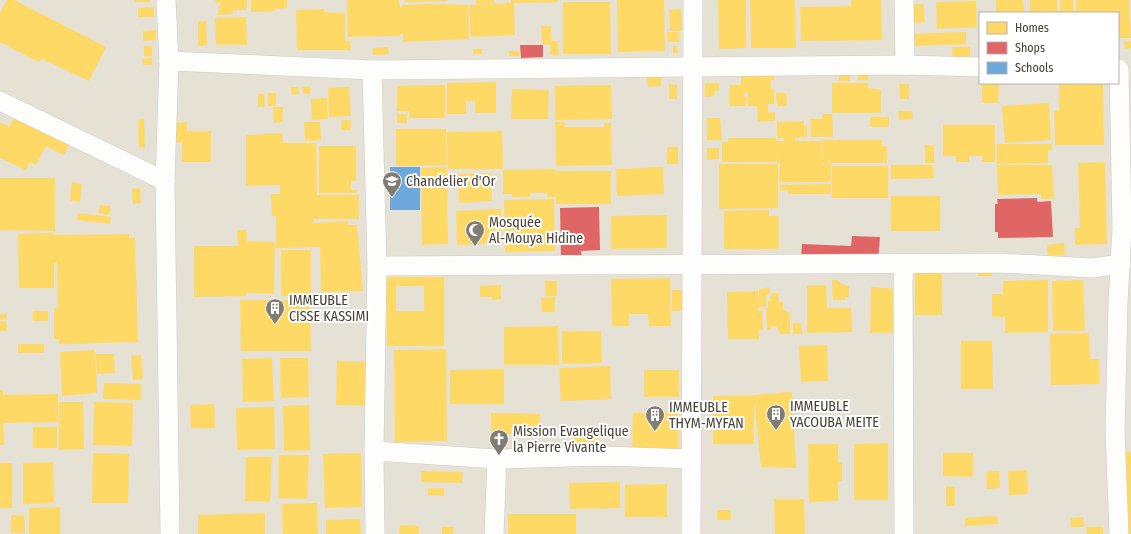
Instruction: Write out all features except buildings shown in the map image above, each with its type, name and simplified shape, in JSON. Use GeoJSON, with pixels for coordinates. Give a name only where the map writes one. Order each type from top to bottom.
{"type":"FeatureCollection","features":[{"type":"Feature","properties":{"kind":"street"},"geometry":{"type":"LineString","coordinates":[[166,0],[169,61],[165,181],[170,534]]}},
{"type":"Feature","properties":{"kind":"street"},"geometry":{"type":"LineString","coordinates":[[691,534],[694,67],[693,0]]}},
{"type":"Feature","properties":{"kind":"street"},"geometry":{"type":"LineString","coordinates":[[904,0],[905,65]]}},
{"type":"Feature","properties":{"kind":"street"},"geometry":{"type":"LineString","coordinates":[[169,61],[372,70],[905,65],[979,67]]}},
{"type":"Feature","properties":{"kind":"street"},"geometry":{"type":"LineString","coordinates":[[1123,68],[1121,264],[1118,303],[1115,397],[1116,479],[1123,523]]}},
{"type":"Feature","properties":{"kind":"street"},"geometry":{"type":"LineString","coordinates":[[372,70],[377,266],[374,451],[376,534]]}},
{"type":"Feature","properties":{"kind":"street"},"geometry":{"type":"LineString","coordinates":[[0,101],[165,181]]}},
{"type":"Feature","properties":{"kind":"street"},"geometry":{"type":"LineString","coordinates":[[377,266],[1001,263],[1092,268],[1121,264]]}},
{"type":"Feature","properties":{"kind":"street"},"geometry":{"type":"LineString","coordinates":[[904,534],[903,297],[905,264]]}},
{"type":"Feature","properties":{"kind":"street"},"geometry":{"type":"LineString","coordinates":[[374,451],[497,459],[604,456],[691,459]]}},
{"type":"Feature","properties":{"kind":"street"},"geometry":{"type":"LineString","coordinates":[[494,534],[497,459]]}},
{"type":"Feature","properties":{"kind":"shaded area"},"geometry":{"type":"Polygon","coordinates":[[[0,0],[1131,0],[1131,534],[0,534],[0,0]]]}},
{"type":"Feature","properties":{"kind":"place","name":"Chandelier d'Or"},"geometry":{"type":"Point","coordinates":[392,198]}},
{"type":"Feature","properties":{"kind":"place","name":"Mosquée Al-Mouya Hidine"},"geometry":{"type":"Point","coordinates":[475,247]}},
{"type":"Feature","properties":{"kind":"place","name":"IMMEUBLE CISSE KASSIMI"},"geometry":{"type":"Point","coordinates":[275,325]}},
{"type":"Feature","properties":{"kind":"place","name":"IMMEUBLE YACOUBA MEITE"},"geometry":{"type":"Point","coordinates":[776,431]}},
{"type":"Feature","properties":{"kind":"place","name":"IMMEUBLE THYM-MYFAN"},"geometry":{"type":"Point","coordinates":[655,432]}},
{"type":"Feature","properties":{"kind":"place","name":"Mission Evangelique la Pierre Vivante"},"geometry":{"type":"Point","coordinates":[499,456]}}]}
